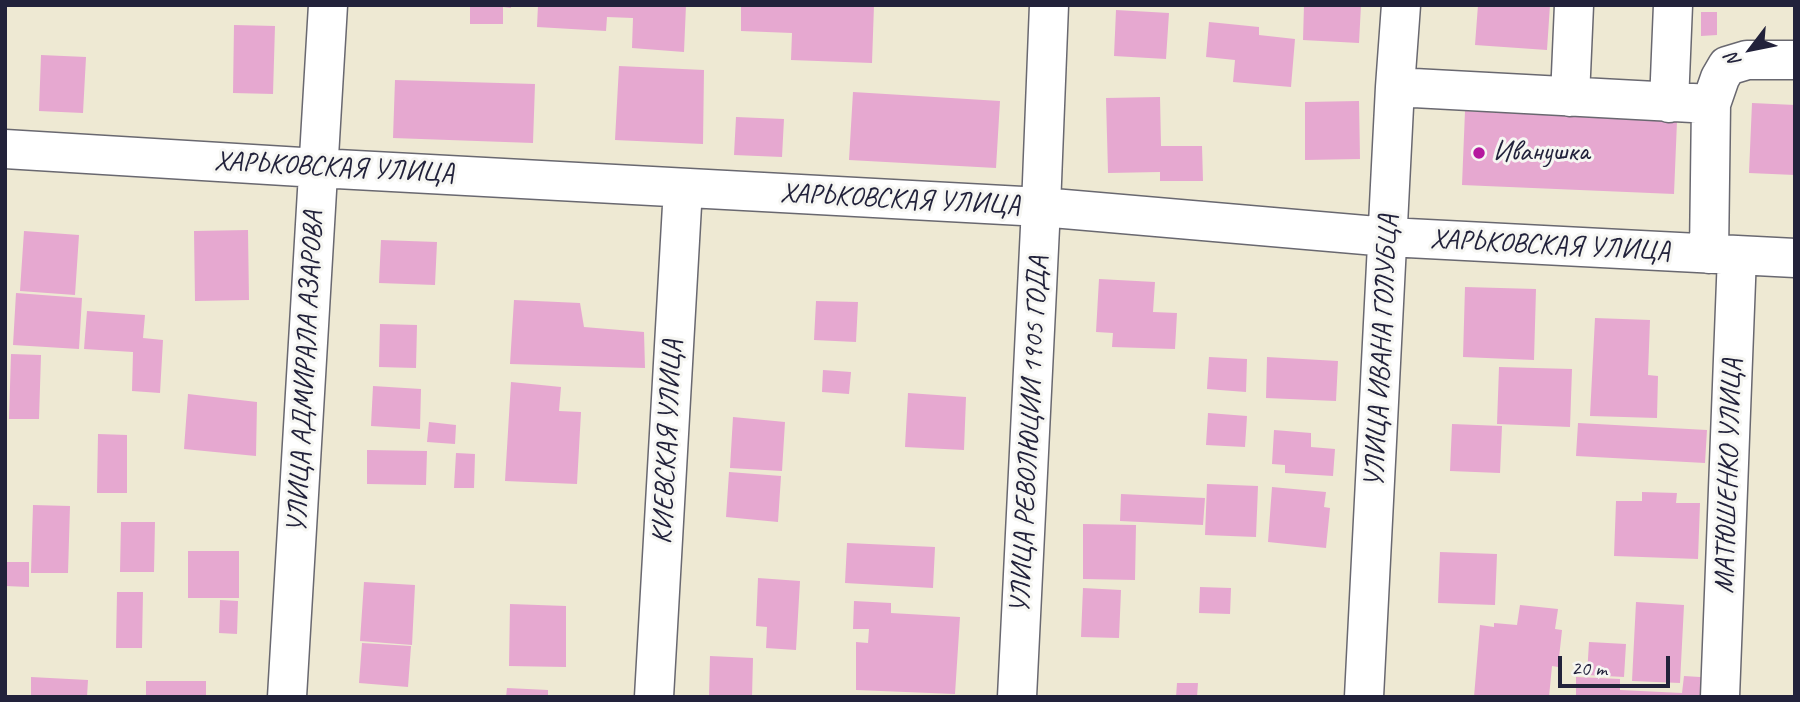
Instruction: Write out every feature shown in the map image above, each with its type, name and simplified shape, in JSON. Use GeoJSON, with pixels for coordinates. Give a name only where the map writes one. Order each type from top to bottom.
{"type":"FeatureCollection","features":[{"type":"Feature","properties":{"kind":"street","name":"УЛИЦА АДМИРАЛА АЗАРОВА"},"geometry":{"type":"LineString","coordinates":[[287,697],[328,5]]}},
{"type":"Feature","properties":{"kind":"street","name":"УЛИЦА РЕВОЛЮЦИИ 1905 ГОДА"},"geometry":{"type":"LineString","coordinates":[[1017,697],[1049,5]]}},
{"type":"Feature","properties":{"kind":"street","name":"УЛИЦА ИВАНА ГОЛУБЦА"},"geometry":{"type":"LineString","coordinates":[[1364,697],[1401,5]]}},
{"type":"Feature","properties":{"kind":"street"},"geometry":{"type":"LineString","coordinates":[[1570,97],[1574,5]]}},
{"type":"Feature","properties":{"kind":"street"},"geometry":{"type":"LineString","coordinates":[[1669,103],[1673,5]]}},
{"type":"Feature","properties":{"kind":"street"},"geometry":{"type":"LineString","coordinates":[[1395,87],[1711,104],[1727,66],[1747,60],[1795,60]]}},
{"type":"Feature","properties":{"kind":"street","name":"МАТЮШЕНКО УЛИЦА"},"geometry":{"type":"LineString","coordinates":[[1711,104],[1723,254],[1720,697]]}},
{"type":"Feature","properties":{"kind":"street","name":"ХАРЬКОВСКАЯ УЛИЦА"},"geometry":{"type":"LineString","coordinates":[[5,149],[1041,207],[1388,237],[1795,258]]}},
{"type":"Feature","properties":{"kind":"street","name":"КИЕВСКАЯ УЛИЦА"},"geometry":{"type":"LineString","coordinates":[[654,697],[683,188]]}},
{"type":"Feature","properties":{"kind":"building"},"geometry":{"type":"Polygon","coordinates":[[[470,5],[511,5],[511,8],[503,7],[503,24],[470,24],[470,5]]]}},
{"type":"Feature","properties":{"kind":"building"},"geometry":{"type":"Polygon","coordinates":[[[538,5],[686,5],[684,52],[632,48],[633,18],[607,17],[606,31],[537,27],[538,5]]]}},
{"type":"Feature","properties":{"kind":"building"},"geometry":{"type":"Polygon","coordinates":[[[741,5],[874,5],[872,63],[791,60],[792,33],[741,31],[741,5]]]}},
{"type":"Feature","properties":{"kind":"building"},"geometry":{"type":"Polygon","coordinates":[[[1304,5],[1361,5],[1359,43],[1303,40],[1304,5]]]}},
{"type":"Feature","properties":{"kind":"building"},"geometry":{"type":"Polygon","coordinates":[[[1478,5],[1550,5],[1547,50],[1475,45],[1478,5]]]}},
{"type":"Feature","properties":{"kind":"building"},"geometry":{"type":"Polygon","coordinates":[[[1116,10],[1169,13],[1166,59],[1114,56],[1116,10]]]}},
{"type":"Feature","properties":{"kind":"building"},"geometry":{"type":"Polygon","coordinates":[[[1701,12],[1717,12],[1717,35],[1701,36],[1701,12]]]}},
{"type":"Feature","properties":{"kind":"building"},"geometry":{"type":"Polygon","coordinates":[[[1209,22],[1259,27],[1259,35],[1295,39],[1291,87],[1233,82],[1235,60],[1206,57],[1209,22]]]}},
{"type":"Feature","properties":{"kind":"building"},"geometry":{"type":"Polygon","coordinates":[[[234,25],[275,26],[273,94],[233,93],[234,25]]]}},
{"type":"Feature","properties":{"kind":"building"},"geometry":{"type":"Polygon","coordinates":[[[41,55],[86,57],[83,113],[39,111],[41,55]]]}},
{"type":"Feature","properties":{"kind":"building"},"geometry":{"type":"Polygon","coordinates":[[[619,66],[704,70],[703,144],[615,140],[619,66]]]}},
{"type":"Feature","properties":{"kind":"building"},"geometry":{"type":"Polygon","coordinates":[[[395,80],[535,84],[533,143],[393,138],[395,80]]]}},
{"type":"Feature","properties":{"kind":"building"},"geometry":{"type":"Polygon","coordinates":[[[853,92],[1000,101],[996,168],[849,160],[853,92]]]}},
{"type":"Feature","properties":{"kind":"building"},"geometry":{"type":"Polygon","coordinates":[[[1160,97],[1161,146],[1202,146],[1203,181],[1160,181],[1160,172],[1108,173],[1106,98],[1160,97]]]}},
{"type":"Feature","properties":{"kind":"building"},"geometry":{"type":"Polygon","coordinates":[[[1359,101],[1360,159],[1305,160],[1305,102],[1359,101]]]}},
{"type":"Feature","properties":{"kind":"building"},"geometry":{"type":"Polygon","coordinates":[[[1752,103],[1795,105],[1795,175],[1749,173],[1752,103]]]}},
{"type":"Feature","properties":{"kind":"building"},"geometry":{"type":"Polygon","coordinates":[[[1465,111],[1677,121],[1674,194],[1462,185],[1465,111]]]}},
{"type":"Feature","properties":{"kind":"building"},"geometry":{"type":"Polygon","coordinates":[[[736,117],[784,119],[782,157],[734,155],[736,117]]]}},
{"type":"Feature","properties":{"kind":"building"},"geometry":{"type":"Polygon","coordinates":[[[248,230],[249,300],[195,301],[194,231],[248,230]]]}},
{"type":"Feature","properties":{"kind":"building"},"geometry":{"type":"Polygon","coordinates":[[[24,231],[79,235],[75,295],[20,291],[24,231]]]}},
{"type":"Feature","properties":{"kind":"building"},"geometry":{"type":"Polygon","coordinates":[[[381,240],[437,242],[435,285],[379,283],[381,240]]]}},
{"type":"Feature","properties":{"kind":"building"},"geometry":{"type":"Polygon","coordinates":[[[1099,279],[1155,282],[1153,312],[1177,313],[1175,349],[1112,347],[1113,333],[1096,332],[1099,279]]]}},
{"type":"Feature","properties":{"kind":"building"},"geometry":{"type":"Polygon","coordinates":[[[1465,287],[1536,289],[1534,360],[1463,357],[1465,287]]]}},
{"type":"Feature","properties":{"kind":"building"},"geometry":{"type":"Polygon","coordinates":[[[16,293],[82,298],[79,349],[13,345],[16,293]]]}},
{"type":"Feature","properties":{"kind":"building"},"geometry":{"type":"Polygon","coordinates":[[[514,300],[580,303],[584,327],[644,332],[645,368],[510,364],[514,300]]]}},
{"type":"Feature","properties":{"kind":"building"},"geometry":{"type":"Polygon","coordinates":[[[816,301],[858,302],[856,342],[814,340],[816,301]]]}},
{"type":"Feature","properties":{"kind":"building"},"geometry":{"type":"Polygon","coordinates":[[[87,311],[145,315],[143,338],[163,340],[160,393],[132,391],[133,352],[84,349],[87,311]]]}},
{"type":"Feature","properties":{"kind":"building"},"geometry":{"type":"Polygon","coordinates":[[[1595,318],[1650,320],[1648,375],[1658,376],[1657,418],[1590,416],[1595,318]]]}},
{"type":"Feature","properties":{"kind":"building"},"geometry":{"type":"Polygon","coordinates":[[[380,324],[417,325],[416,368],[379,367],[380,324]]]}},
{"type":"Feature","properties":{"kind":"building"},"geometry":{"type":"Polygon","coordinates":[[[11,354],[41,355],[39,419],[9,419],[11,354]]]}},
{"type":"Feature","properties":{"kind":"building"},"geometry":{"type":"Polygon","coordinates":[[[1209,357],[1247,359],[1246,392],[1207,389],[1209,357]]]}},
{"type":"Feature","properties":{"kind":"building"},"geometry":{"type":"Polygon","coordinates":[[[1267,357],[1338,361],[1336,401],[1266,398],[1267,357]]]}},
{"type":"Feature","properties":{"kind":"building"},"geometry":{"type":"Polygon","coordinates":[[[1499,367],[1572,369],[1570,427],[1497,424],[1499,367]]]}},
{"type":"Feature","properties":{"kind":"building"},"geometry":{"type":"Polygon","coordinates":[[[823,370],[851,372],[849,394],[822,392],[823,370]]]}},
{"type":"Feature","properties":{"kind":"building"},"geometry":{"type":"Polygon","coordinates":[[[511,382],[561,387],[559,411],[581,412],[577,484],[505,481],[511,382]]]}},
{"type":"Feature","properties":{"kind":"building"},"geometry":{"type":"Polygon","coordinates":[[[373,386],[421,389],[420,429],[371,426],[373,386]]]}},
{"type":"Feature","properties":{"kind":"building"},"geometry":{"type":"Polygon","coordinates":[[[908,393],[966,397],[964,450],[905,447],[908,393]]]}},
{"type":"Feature","properties":{"kind":"building"},"geometry":{"type":"Polygon","coordinates":[[[188,394],[257,402],[256,456],[184,449],[188,394]]]}},
{"type":"Feature","properties":{"kind":"building"},"geometry":{"type":"Polygon","coordinates":[[[1208,413],[1247,416],[1245,447],[1206,445],[1208,413]]]}},
{"type":"Feature","properties":{"kind":"building"},"geometry":{"type":"Polygon","coordinates":[[[733,417],[785,422],[782,471],[730,468],[733,417]]]}},
{"type":"Feature","properties":{"kind":"building"},"geometry":{"type":"Polygon","coordinates":[[[429,422],[456,425],[455,444],[427,442],[429,422]]]}},
{"type":"Feature","properties":{"kind":"building"},"geometry":{"type":"Polygon","coordinates":[[[1578,423],[1707,430],[1705,463],[1576,456],[1578,423]]]}},
{"type":"Feature","properties":{"kind":"building"},"geometry":{"type":"Polygon","coordinates":[[[1452,424],[1502,426],[1500,473],[1450,471],[1452,424]]]}},
{"type":"Feature","properties":{"kind":"building"},"geometry":{"type":"Polygon","coordinates":[[[1274,430],[1311,433],[1311,447],[1335,449],[1333,476],[1285,473],[1285,465],[1272,464],[1274,430]]]}},
{"type":"Feature","properties":{"kind":"building"},"geometry":{"type":"Polygon","coordinates":[[[98,434],[127,435],[127,493],[97,493],[98,434]]]}},
{"type":"Feature","properties":{"kind":"building"},"geometry":{"type":"Polygon","coordinates":[[[367,450],[427,451],[426,485],[367,484],[367,450]]]}},
{"type":"Feature","properties":{"kind":"building"},"geometry":{"type":"Polygon","coordinates":[[[456,453],[475,454],[474,488],[454,488],[456,453]]]}},
{"type":"Feature","properties":{"kind":"building"},"geometry":{"type":"Polygon","coordinates":[[[729,472],[781,476],[778,522],[726,517],[729,472]]]}},
{"type":"Feature","properties":{"kind":"building"},"geometry":{"type":"Polygon","coordinates":[[[1207,484],[1258,486],[1256,537],[1205,535],[1207,484]]]}},
{"type":"Feature","properties":{"kind":"building"},"geometry":{"type":"Polygon","coordinates":[[[1272,487],[1326,492],[1324,507],[1330,508],[1326,548],[1268,542],[1272,487]]]}},
{"type":"Feature","properties":{"kind":"building"},"geometry":{"type":"Polygon","coordinates":[[[1642,492],[1677,493],[1676,503],[1700,503],[1698,559],[1614,556],[1616,501],[1642,501],[1642,492]]]}},
{"type":"Feature","properties":{"kind":"building"},"geometry":{"type":"Polygon","coordinates":[[[1121,494],[1205,498],[1203,525],[1120,521],[1121,494]]]}},
{"type":"Feature","properties":{"kind":"building"},"geometry":{"type":"Polygon","coordinates":[[[33,505],[70,506],[68,573],[31,573],[33,505]]]}},
{"type":"Feature","properties":{"kind":"building"},"geometry":{"type":"Polygon","coordinates":[[[121,522],[155,522],[154,572],[120,572],[121,522]]]}},
{"type":"Feature","properties":{"kind":"building"},"geometry":{"type":"Polygon","coordinates":[[[1083,524],[1136,525],[1135,580],[1083,579],[1083,524]]]}},
{"type":"Feature","properties":{"kind":"building"},"geometry":{"type":"Polygon","coordinates":[[[847,543],[935,547],[933,588],[845,583],[847,543]]]}},
{"type":"Feature","properties":{"kind":"building"},"geometry":{"type":"Polygon","coordinates":[[[188,551],[239,551],[239,598],[188,598],[188,551]]]}},
{"type":"Feature","properties":{"kind":"building"},"geometry":{"type":"Polygon","coordinates":[[[1440,552],[1497,554],[1495,605],[1438,603],[1440,552]]]}},
{"type":"Feature","properties":{"kind":"building"},"geometry":{"type":"Polygon","coordinates":[[[5,562],[29,562],[29,587],[5,586],[5,562]]]}},
{"type":"Feature","properties":{"kind":"building"},"geometry":{"type":"Polygon","coordinates":[[[758,578],[800,581],[796,650],[766,648],[767,627],[756,626],[758,578]]]}},
{"type":"Feature","properties":{"kind":"building"},"geometry":{"type":"Polygon","coordinates":[[[364,582],[415,585],[412,645],[360,641],[364,582]]]}},
{"type":"Feature","properties":{"kind":"building"},"geometry":{"type":"Polygon","coordinates":[[[1200,587],[1231,588],[1230,614],[1199,613],[1200,587]]]}},
{"type":"Feature","properties":{"kind":"building"},"geometry":{"type":"Polygon","coordinates":[[[1083,588],[1121,590],[1119,638],[1081,637],[1083,588]]]}},
{"type":"Feature","properties":{"kind":"building"},"geometry":{"type":"Polygon","coordinates":[[[117,592],[143,592],[142,648],[116,648],[117,592]]]}},
{"type":"Feature","properties":{"kind":"building"},"geometry":{"type":"Polygon","coordinates":[[[220,600],[238,601],[237,634],[219,633],[220,600]]]}},
{"type":"Feature","properties":{"kind":"building"},"geometry":{"type":"Polygon","coordinates":[[[854,601],[891,603],[891,613],[960,617],[955,694],[856,690],[856,642],[868,643],[869,629],[853,629],[854,601]]]}},
{"type":"Feature","properties":{"kind":"building"},"geometry":{"type":"Polygon","coordinates":[[[1636,602],[1684,605],[1680,683],[1632,681],[1636,602]]]}},
{"type":"Feature","properties":{"kind":"building"},"geometry":{"type":"Polygon","coordinates":[[[510,604],[566,606],[566,667],[509,666],[510,604]]]}},
{"type":"Feature","properties":{"kind":"building"},"geometry":{"type":"Polygon","coordinates":[[[1520,605],[1558,609],[1555,629],[1562,630],[1558,667],[1552,666],[1549,697],[1474,697],[1480,625],[1517,625],[1520,605]]]}},
{"type":"Feature","properties":{"kind":"building"},"geometry":{"type":"Polygon","coordinates":[[[1589,642],[1626,644],[1624,677],[1587,675],[1589,642]]]}},
{"type":"Feature","properties":{"kind":"building"},"geometry":{"type":"Polygon","coordinates":[[[362,643],[411,646],[408,687],[359,683],[362,643]]]}},
{"type":"Feature","properties":{"kind":"building"},"geometry":{"type":"Polygon","coordinates":[[[710,656],[753,658],[752,697],[709,697],[710,656]]]}},
{"type":"Feature","properties":{"kind":"building"},"geometry":{"type":"Polygon","coordinates":[[[1684,676],[1716,678],[1715,697],[1576,697],[1576,677],[1620,679],[1620,690],[1682,693],[1684,676]]]}},
{"type":"Feature","properties":{"kind":"building"},"geometry":{"type":"Polygon","coordinates":[[[31,677],[88,680],[87,697],[31,697],[31,677]]]}},
{"type":"Feature","properties":{"kind":"building"},"geometry":{"type":"Polygon","coordinates":[[[146,681],[206,681],[206,697],[146,697],[146,681]]]}},
{"type":"Feature","properties":{"kind":"building"},"geometry":{"type":"Polygon","coordinates":[[[1177,683],[1198,683],[1197,697],[1176,697],[1177,683]]]}},
{"type":"Feature","properties":{"kind":"building"},"geometry":{"type":"Polygon","coordinates":[[[507,688],[548,690],[548,697],[506,697],[507,688]]]}},
{"type":"Feature","properties":{"kind":"place","name":"Иванушка"},"geometry":{"type":"Point","coordinates":[1479,153]}}]}
